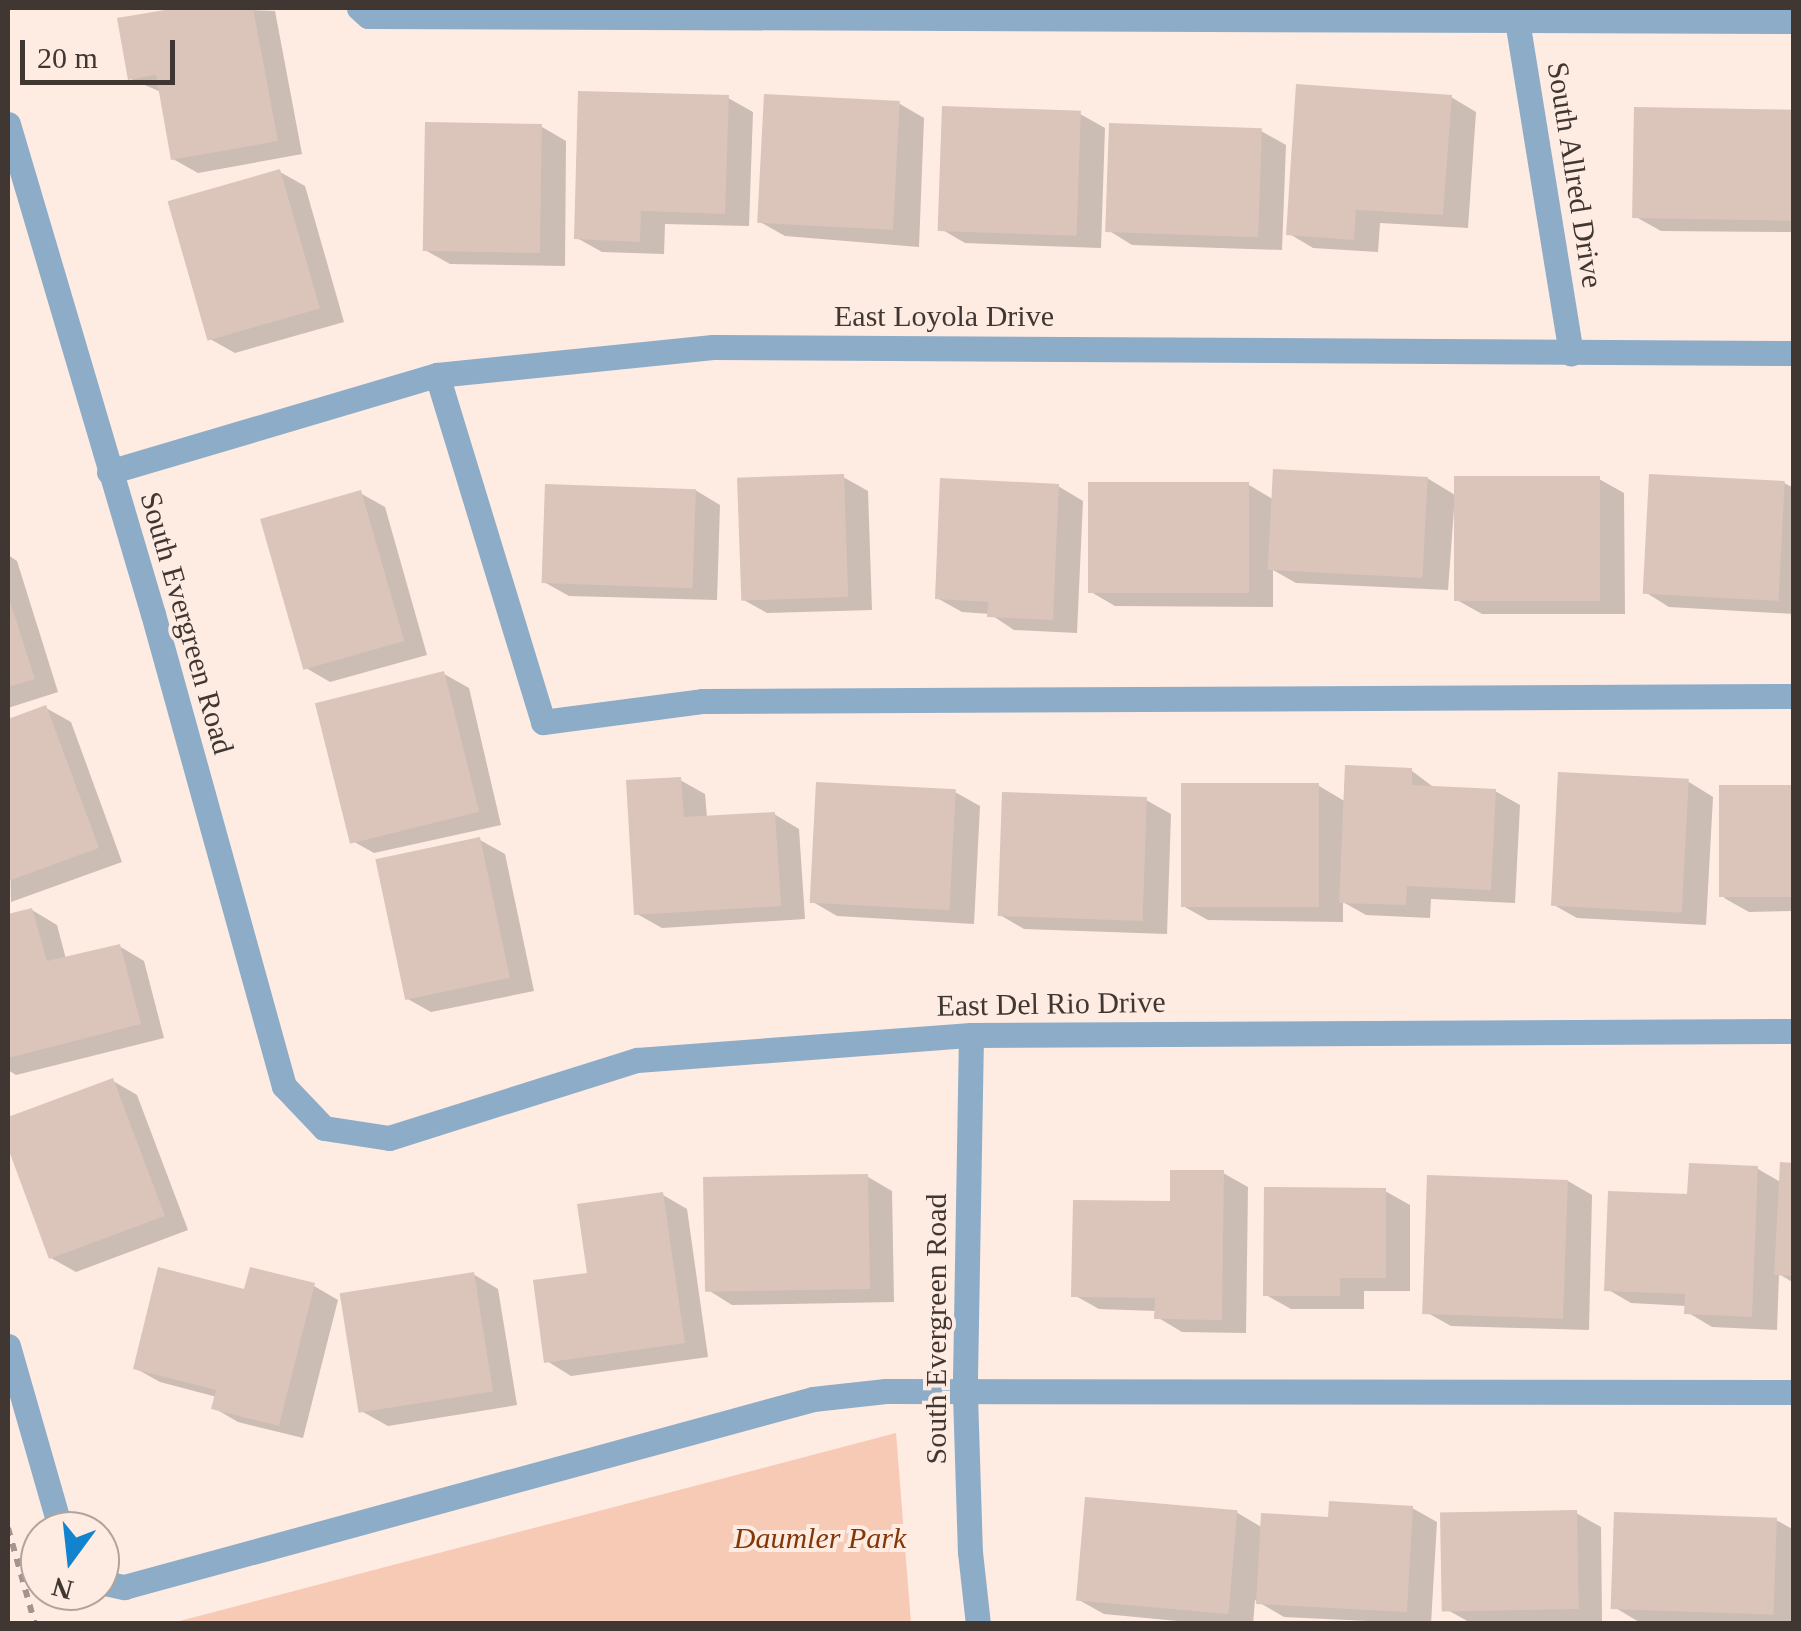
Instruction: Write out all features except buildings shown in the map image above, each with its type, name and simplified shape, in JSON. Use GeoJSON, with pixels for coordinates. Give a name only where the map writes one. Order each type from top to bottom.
{"type":"FeatureCollection","features":[{"type":"Feature","properties":{"kind":"street"},"geometry":{"type":"LineString","coordinates":[[359,8],[368,16],[1516,15],[1794,21]]}},
{"type":"Feature","properties":{"kind":"street","name":"South Allred Drive"},"geometry":{"type":"LineString","coordinates":[[1516,15],[1571,353]]}},
{"type":"Feature","properties":{"kind":"street","name":"South Evergreen Road"},"geometry":{"type":"LineString","coordinates":[[8,124],[284,1086],[324,1128]]}},
{"type":"Feature","properties":{"kind":"street","name":"East Loyola Drive"},"geometry":{"type":"LineString","coordinates":[[109,472],[437,375],[714,347],[1794,352]]}},
{"type":"Feature","properties":{"kind":"street"},"geometry":{"type":"LineString","coordinates":[[437,375],[543,722],[702,701],[1794,696]]}},
{"type":"Feature","properties":{"kind":"street","name":"East Del Rio Drive"},"geometry":{"type":"LineString","coordinates":[[324,1128],[388,1138],[638,1060],[971,1035],[1794,1031]]}},
{"type":"Feature","properties":{"kind":"street","name":"South Evergreen Road"},"geometry":{"type":"LineString","coordinates":[[971,1035],[965,1394],[970,1552],[978,1624]]}},
{"type":"Feature","properties":{"kind":"street"},"geometry":{"type":"LineString","coordinates":[[8,1346],[55,1511]]}},
{"type":"Feature","properties":{"kind":"street"},"geometry":{"type":"LineString","coordinates":[[120,1585],[813,1399],[886,1391],[1794,1392]]}},
{"type":"Feature","properties":{"kind":"path"},"geometry":{"type":"LineString","coordinates":[[8,1528],[35,1624]]}},
{"type":"Feature","properties":{"kind":"green space","name":"Daumler Park"},"geometry":{"type":"Polygon","coordinates":[[[896,1433],[911,1623],[172,1623],[896,1433]]]}}]}
